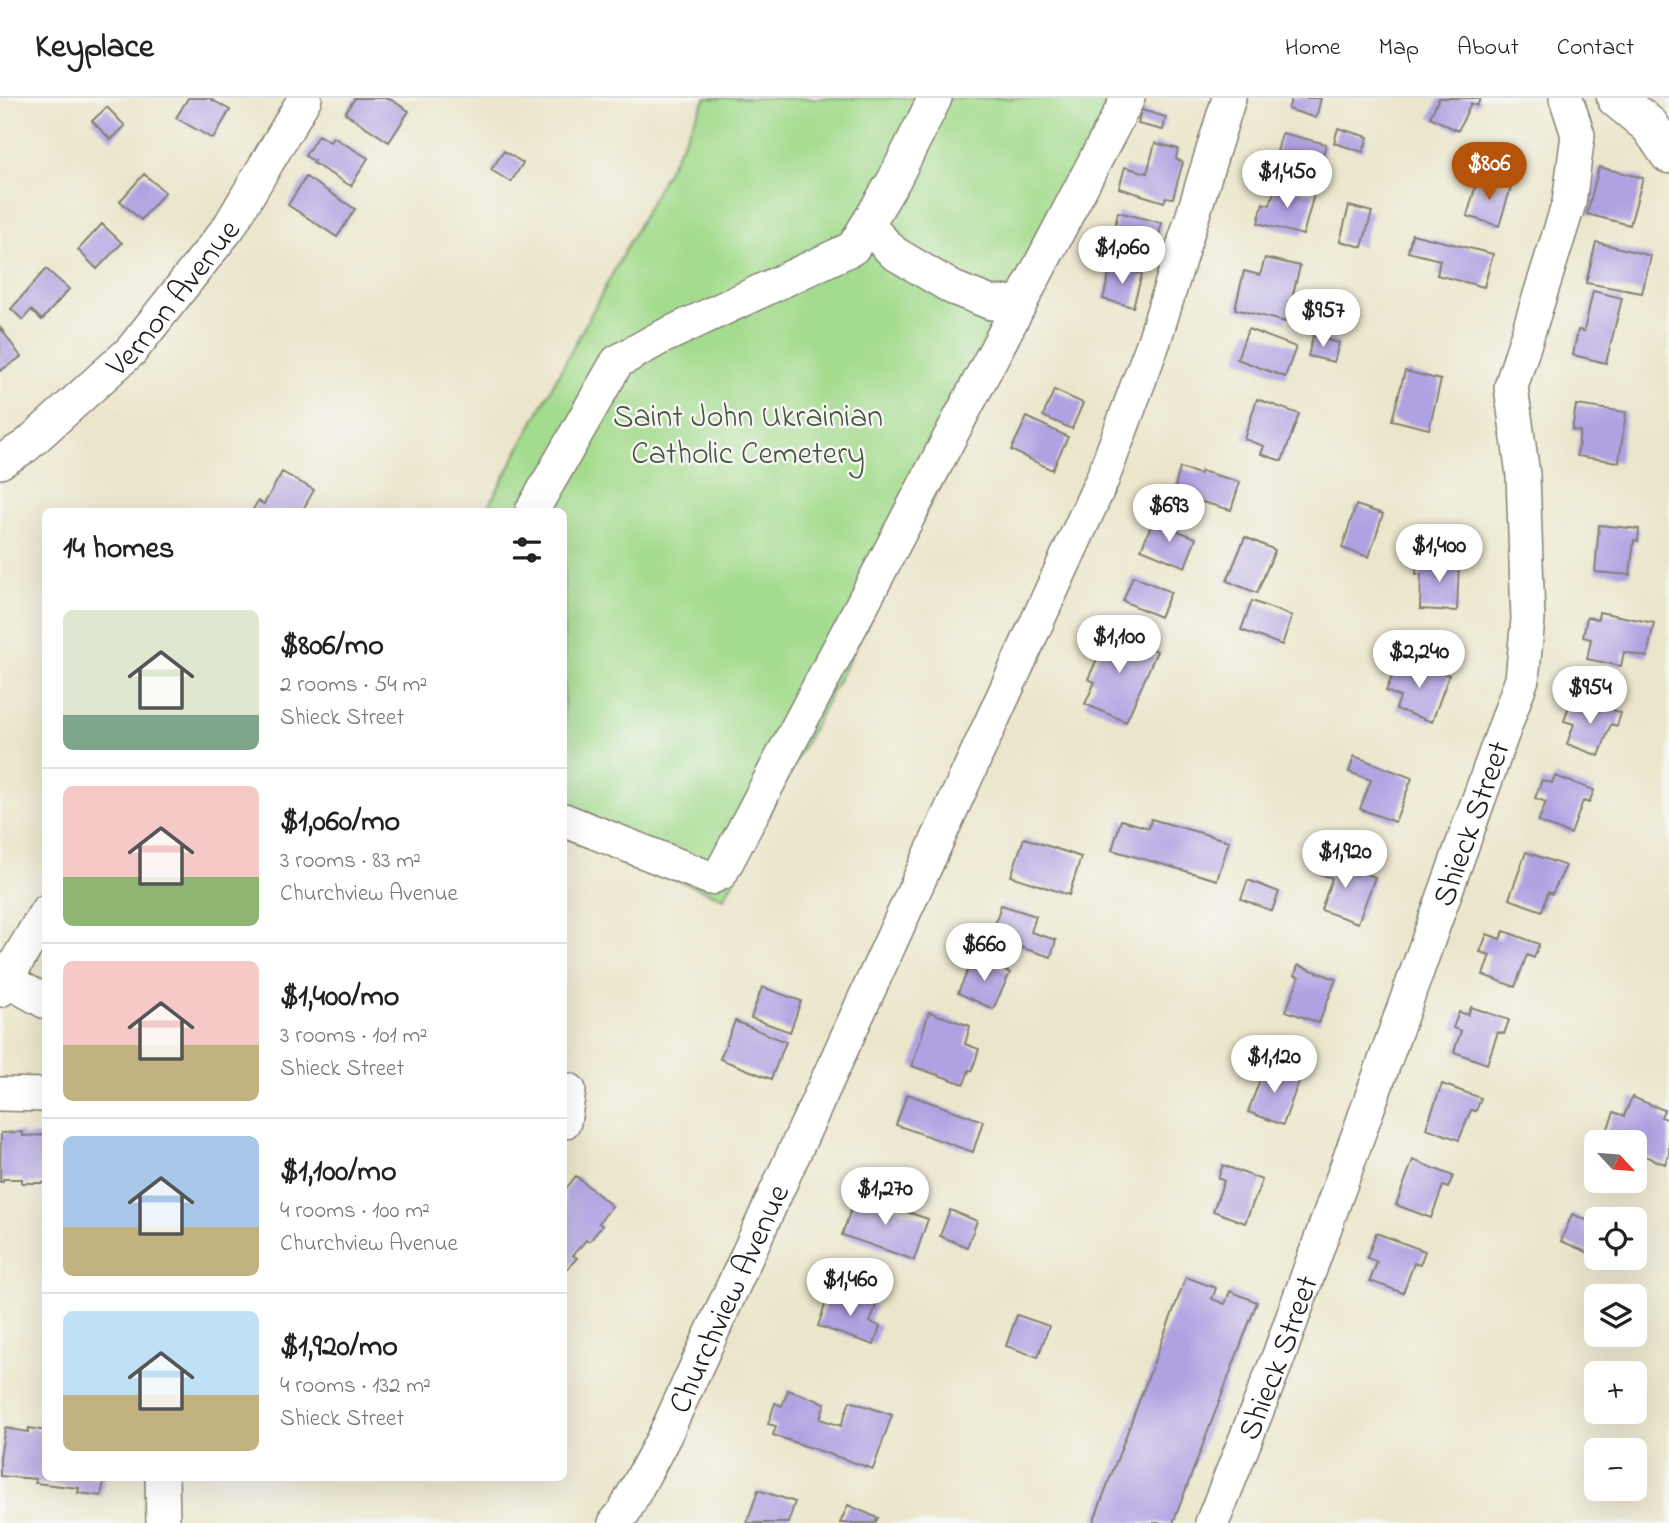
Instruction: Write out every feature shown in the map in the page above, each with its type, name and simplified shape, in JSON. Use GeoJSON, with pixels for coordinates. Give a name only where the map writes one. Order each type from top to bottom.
{"type":"FeatureCollection","features":[{"type":"Feature","properties":{"kind":"main road"},"geometry":{"type":"LineString","coordinates":[[1633,104],[1669,154]]}},
{"type":"Feature","properties":{"kind":"street","name":"Vernon Avenue"},"geometry":{"type":"LineString","coordinates":[[0,462],[26,446],[131,351],[229,227],[305,98]]}},
{"type":"Feature","properties":{"kind":"street"},"geometry":{"type":"LineString","coordinates":[[535,508],[617,362],[658,339],[853,248],[894,180],[935,98]]}},
{"type":"Feature","properties":{"kind":"street"},"geometry":{"type":"LineString","coordinates":[[567,821],[710,878],[721,873],[1128,98]]}},
{"type":"Feature","properties":{"kind":"street","name":"Churchview Avenue"},"geometry":{"type":"LineString","coordinates":[[615,1523],[665,1436],[1102,480],[1154,341],[1229,98]]}},
{"type":"Feature","properties":{"kind":"street","name":"Shieck Street"},"geometry":{"type":"LineString","coordinates":[[1212,1523],[1278,1358],[1522,678],[1528,619],[1523,488],[1511,387],[1569,203],[1578,135],[1566,98]]}},
{"type":"Feature","properties":{"kind":"street"},"geometry":{"type":"LineString","coordinates":[[867,225],[894,253],[953,288],[991,303],[1021,302]]}},
{"type":"Feature","properties":{"kind":"street"},"geometry":{"type":"LineString","coordinates":[[42,919],[3,985],[42,1000]]}},
{"type":"Feature","properties":{"kind":"street"},"geometry":{"type":"LineString","coordinates":[[567,1103],[569,1090]]}},
{"type":"Feature","properties":{"kind":"street"},"geometry":{"type":"LineString","coordinates":[[0,1094],[42,1095]]}},
{"type":"Feature","properties":{"kind":"street"},"geometry":{"type":"LineString","coordinates":[[162,1481],[163,1523]]}},
{"type":"Feature","properties":{"kind":"green space","name":"Saint John Ukrainian Catholic Cemetery"},"geometry":{"type":"Polygon","coordinates":[[[706,98],[1143,98],[724,898],[567,838],[567,508],[488,508],[706,98]]]}},
{"type":"Feature","properties":{"kind":"building"},"geometry":{"type":"Polygon","coordinates":[[[188,98],[209,98],[230,110],[213,139],[176,118],[188,98]]]}},
{"type":"Feature","properties":{"kind":"building"},"geometry":{"type":"Polygon","coordinates":[[[355,98],[388,98],[409,111],[389,142],[345,113],[355,98]]]}},
{"type":"Feature","properties":{"kind":"building"},"geometry":{"type":"Polygon","coordinates":[[[1292,98],[1321,98],[1316,118],[1288,109],[1292,98]]]}},
{"type":"Feature","properties":{"kind":"building"},"geometry":{"type":"Polygon","coordinates":[[[1439,98],[1481,98],[1477,106],[1471,103],[1458,131],[1430,117],[1439,98]]]}},
{"type":"Feature","properties":{"kind":"building"},"geometry":{"type":"Polygon","coordinates":[[[107,107],[125,126],[111,140],[92,121],[107,107]]]}},
{"type":"Feature","properties":{"kind":"building"},"geometry":{"type":"Polygon","coordinates":[[[1141,110],[1166,117],[1163,130],[1138,124],[1141,110]]]}},
{"type":"Feature","properties":{"kind":"building"},"geometry":{"type":"Polygon","coordinates":[[[1338,128],[1368,137],[1363,152],[1334,143],[1338,128]]]}},
{"type":"Feature","properties":{"kind":"building"},"geometry":{"type":"Polygon","coordinates":[[[1282,133],[1326,144],[1318,174],[1274,163],[1282,133]]]}},
{"type":"Feature","properties":{"kind":"building"},"geometry":{"type":"Polygon","coordinates":[[[318,135],[330,142],[333,137],[368,158],[351,186],[305,156],[318,135]]]}},
{"type":"Feature","properties":{"kind":"building"},"geometry":{"type":"Polygon","coordinates":[[[1155,143],[1178,149],[1176,159],[1183,162],[1173,198],[1166,197],[1164,202],[1119,188],[1125,167],[1147,173],[1155,143]]]}},
{"type":"Feature","properties":{"kind":"building"},"geometry":{"type":"Polygon","coordinates":[[[504,151],[523,163],[511,182],[491,170],[504,151]]]}},
{"type":"Feature","properties":{"kind":"building"},"geometry":{"type":"Polygon","coordinates":[[[1599,167],[1643,178],[1630,225],[1587,214],[1599,167]]]}},
{"type":"Feature","properties":{"kind":"building"},"geometry":{"type":"Polygon","coordinates":[[[144,174],[165,192],[141,220],[120,201],[144,174]]]}},
{"type":"Feature","properties":{"kind":"building"},"geometry":{"type":"Polygon","coordinates":[[[306,177],[355,209],[337,237],[288,205],[306,177]]]}},
{"type":"Feature","properties":{"kind":"building"},"geometry":{"type":"Polygon","coordinates":[[[1478,178],[1511,187],[1499,226],[1467,216],[1478,178]]]}},
{"type":"Feature","properties":{"kind":"building"},"geometry":{"type":"Polygon","coordinates":[[[1276,184],[1314,194],[1303,235],[1258,223],[1263,203],[1270,205],[1276,184]]]}},
{"type":"Feature","properties":{"kind":"building"},"geometry":{"type":"Polygon","coordinates":[[[1349,206],[1372,212],[1362,247],[1340,241],[1349,206]]]}},
{"type":"Feature","properties":{"kind":"building"},"geometry":{"type":"Polygon","coordinates":[[[1118,212],[1162,223],[1153,258],[1110,248],[1118,212]]]}},
{"type":"Feature","properties":{"kind":"building"},"geometry":{"type":"Polygon","coordinates":[[[102,224],[122,243],[97,269],[78,250],[102,224]]]}},
{"type":"Feature","properties":{"kind":"building"},"geometry":{"type":"Polygon","coordinates":[[[1412,234],[1493,254],[1484,287],[1437,275],[1440,260],[1408,252],[1412,234]]]}},
{"type":"Feature","properties":{"kind":"building"},"geometry":{"type":"Polygon","coordinates":[[[1596,242],[1651,256],[1642,293],[1586,283],[1596,242]]]}},
{"type":"Feature","properties":{"kind":"building"},"geometry":{"type":"Polygon","coordinates":[[[1265,258],[1300,266],[1286,322],[1235,309],[1244,271],[1260,275],[1265,258]]]}},
{"type":"Feature","properties":{"kind":"building"},"geometry":{"type":"Polygon","coordinates":[[[1111,266],[1142,274],[1133,307],[1103,299],[1111,266]]]}},
{"type":"Feature","properties":{"kind":"building"},"geometry":{"type":"Polygon","coordinates":[[[46,269],[69,289],[42,320],[31,310],[23,320],[11,309],[46,269]]]}},
{"type":"Feature","properties":{"kind":"building"},"geometry":{"type":"Polygon","coordinates":[[[1593,291],[1622,298],[1606,363],[1573,355],[1578,330],[1584,331],[1593,291]]]}},
{"type":"Feature","properties":{"kind":"building"},"geometry":{"type":"Polygon","coordinates":[[[0,327],[21,357],[0,371],[0,327]]]}},
{"type":"Feature","properties":{"kind":"building"},"geometry":{"type":"Polygon","coordinates":[[[1248,329],[1296,347],[1285,377],[1237,359],[1248,329]]]}},
{"type":"Feature","properties":{"kind":"building"},"geometry":{"type":"Polygon","coordinates":[[[1313,336],[1339,343],[1334,362],[1308,356],[1313,336]]]}},
{"type":"Feature","properties":{"kind":"building"},"geometry":{"type":"Polygon","coordinates":[[[1405,371],[1441,380],[1429,429],[1392,420],[1405,371]]]}},
{"type":"Feature","properties":{"kind":"building"},"geometry":{"type":"Polygon","coordinates":[[[1054,390],[1083,403],[1072,429],[1043,416],[1054,390]]]}},
{"type":"Feature","properties":{"kind":"building"},"geometry":{"type":"Polygon","coordinates":[[[1257,399],[1299,414],[1282,461],[1261,454],[1264,446],[1244,439],[1257,399]]]}},
{"type":"Feature","properties":{"kind":"building"},"geometry":{"type":"Polygon","coordinates":[[[1576,405],[1626,412],[1619,462],[1577,456],[1580,431],[1572,430],[1576,405]]]}},
{"type":"Feature","properties":{"kind":"building"},"geometry":{"type":"Polygon","coordinates":[[[1027,417],[1068,437],[1052,470],[1011,450],[1027,417]]]}},
{"type":"Feature","properties":{"kind":"building"},"geometry":{"type":"Polygon","coordinates":[[[1180,468],[1240,482],[1231,510],[1173,494],[1180,468]]]}},
{"type":"Feature","properties":{"kind":"building"},"geometry":{"type":"Polygon","coordinates":[[[282,472],[314,490],[304,508],[254,508],[258,501],[264,504],[282,472]]]}},
{"type":"Feature","properties":{"kind":"building"},"geometry":{"type":"Polygon","coordinates":[[[1356,505],[1383,514],[1369,557],[1342,548],[1356,505]]]}},
{"type":"Feature","properties":{"kind":"building"},"geometry":{"type":"Polygon","coordinates":[[[1153,521],[1196,538],[1185,567],[1141,549],[1153,521]]]}},
{"type":"Feature","properties":{"kind":"building"},"geometry":{"type":"Polygon","coordinates":[[[1599,525],[1639,529],[1638,541],[1634,540],[1630,575],[1595,572],[1599,525]]]}},
{"type":"Feature","properties":{"kind":"building"},"geometry":{"type":"Polygon","coordinates":[[[1245,537],[1275,550],[1257,593],[1227,581],[1245,537]]]}},
{"type":"Feature","properties":{"kind":"building"},"geometry":{"type":"Polygon","coordinates":[[[1417,559],[1459,561],[1457,611],[1420,609],[1421,574],[1416,574],[1417,559]]]}},
{"type":"Feature","properties":{"kind":"building"},"geometry":{"type":"Polygon","coordinates":[[[1133,576],[1171,592],[1160,617],[1123,601],[1133,576]]]}},
{"type":"Feature","properties":{"kind":"building"},"geometry":{"type":"Polygon","coordinates":[[[1252,601],[1292,616],[1282,645],[1241,630],[1252,601]]]}},
{"type":"Feature","properties":{"kind":"building"},"geometry":{"type":"Polygon","coordinates":[[[1599,612],[1654,623],[1647,657],[1624,652],[1621,666],[1587,659],[1591,639],[1583,637],[1587,617],[1598,619],[1599,612]]]}},
{"type":"Feature","properties":{"kind":"building"},"geometry":{"type":"Polygon","coordinates":[[[1110,630],[1157,651],[1126,722],[1085,704],[1095,682],[1088,679],[1110,630]]]}},
{"type":"Feature","properties":{"kind":"building"},"geometry":{"type":"Polygon","coordinates":[[[1409,660],[1449,675],[1432,722],[1396,709],[1400,697],[1386,691],[1394,672],[1403,676],[1409,660]]]}},
{"type":"Feature","properties":{"kind":"building"},"geometry":{"type":"Polygon","coordinates":[[[1584,699],[1621,713],[1617,726],[1611,724],[1599,756],[1567,744],[1574,724],[1564,721],[1570,703],[1581,707],[1584,699]]]}},
{"type":"Feature","properties":{"kind":"building"},"geometry":{"type":"Polygon","coordinates":[[[1354,756],[1412,778],[1395,822],[1360,809],[1371,780],[1349,772],[1354,756]]]}},
{"type":"Feature","properties":{"kind":"building"},"geometry":{"type":"Polygon","coordinates":[[[1555,776],[1594,790],[1589,803],[1583,801],[1571,834],[1538,822],[1546,802],[1535,798],[1542,780],[1552,783],[1555,776]]]}},
{"type":"Feature","properties":{"kind":"building"},"geometry":{"type":"Polygon","coordinates":[[[1151,819],[1229,841],[1217,880],[1112,850],[1121,820],[1149,828],[1151,819]]]}},
{"type":"Feature","properties":{"kind":"building"},"geometry":{"type":"Polygon","coordinates":[[[1024,838],[1081,857],[1069,895],[1011,876],[1024,838]]]}},
{"type":"Feature","properties":{"kind":"building"},"geometry":{"type":"Polygon","coordinates":[[[1526,852],[1566,866],[1552,894],[1548,892],[1542,911],[1509,899],[1526,852]]]}},
{"type":"Feature","properties":{"kind":"building"},"geometry":{"type":"Polygon","coordinates":[[[1320,857],[1375,877],[1358,923],[1321,910],[1332,878],[1315,872],[1320,857]]]}},
{"type":"Feature","properties":{"kind":"building"},"geometry":{"type":"Polygon","coordinates":[[[1248,880],[1279,892],[1272,911],[1241,899],[1248,880]]]}},
{"type":"Feature","properties":{"kind":"building"},"geometry":{"type":"Polygon","coordinates":[[[1001,905],[1036,916],[1031,932],[1056,940],[1051,957],[991,938],[1001,905]]]}},
{"type":"Feature","properties":{"kind":"building"},"geometry":{"type":"Polygon","coordinates":[[[1504,931],[1539,944],[1534,958],[1527,955],[1515,987],[1483,975],[1490,955],[1480,952],[1487,934],[1500,939],[1504,931]]]}},
{"type":"Feature","properties":{"kind":"building"},"geometry":{"type":"Polygon","coordinates":[[[974,956],[1010,973],[993,1009],[958,993],[974,956]]]}},
{"type":"Feature","properties":{"kind":"building"},"geometry":{"type":"Polygon","coordinates":[[[1298,965],[1336,979],[1319,1023],[1286,1011],[1299,977],[1295,975],[1298,965]]]}},
{"type":"Feature","properties":{"kind":"building"},"geometry":{"type":"Polygon","coordinates":[[[762,987],[801,1001],[790,1032],[751,1018],[762,987]]]}},
{"type":"Feature","properties":{"kind":"building"},"geometry":{"type":"Polygon","coordinates":[[[1471,1007],[1509,1020],[1504,1034],[1498,1032],[1487,1064],[1454,1052],[1461,1031],[1453,1028],[1459,1012],[1468,1015],[1471,1007]]]}},
{"type":"Feature","properties":{"kind":"building"},"geometry":{"type":"Polygon","coordinates":[[[929,1012],[970,1026],[965,1044],[979,1049],[972,1071],[969,1070],[964,1084],[912,1066],[929,1012]]]}},
{"type":"Feature","properties":{"kind":"building"},"geometry":{"type":"Polygon","coordinates":[[[735,1021],[786,1042],[771,1079],[720,1059],[735,1021]]]}},
{"type":"Feature","properties":{"kind":"building"},"geometry":{"type":"Polygon","coordinates":[[[1265,1066],[1300,1078],[1283,1125],[1248,1112],[1265,1066]]]}},
{"type":"Feature","properties":{"kind":"building"},"geometry":{"type":"Polygon","coordinates":[[[1442,1084],[1481,1098],[1476,1111],[1471,1110],[1459,1140],[1426,1128],[1442,1084]]]}},
{"type":"Feature","properties":{"kind":"building"},"geometry":{"type":"Polygon","coordinates":[[[907,1094],[983,1121],[973,1152],[896,1125],[907,1094]]]}},
{"type":"Feature","properties":{"kind":"building"},"geometry":{"type":"Polygon","coordinates":[[[1632,1097],[1664,1110],[1661,1117],[1669,1120],[1669,1155],[1665,1164],[1647,1157],[1647,1130],[1607,1130],[1614,1112],[1624,1116],[1632,1097]]]}},
{"type":"Feature","properties":{"kind":"building"},"geometry":{"type":"Polygon","coordinates":[[[23,1132],[23,1136],[42,1135],[42,1183],[22,1183],[22,1179],[3,1179],[3,1182],[0,1182],[1,1133],[23,1132]]]}},
{"type":"Feature","properties":{"kind":"building"},"geometry":{"type":"Polygon","coordinates":[[[1413,1160],[1453,1176],[1448,1188],[1443,1186],[1431,1218],[1396,1205],[1413,1160]]]}},
{"type":"Feature","properties":{"kind":"building"},"geometry":{"type":"Polygon","coordinates":[[[1223,1165],[1262,1180],[1245,1223],[1213,1211],[1224,1181],[1218,1178],[1223,1165]]]}},
{"type":"Feature","properties":{"kind":"building"},"geometry":{"type":"Polygon","coordinates":[[[576,1176],[612,1206],[599,1223],[602,1226],[589,1242],[586,1240],[573,1255],[577,1258],[567,1270],[567,1187],[576,1176]]]}},
{"type":"Feature","properties":{"kind":"building"},"geometry":{"type":"Polygon","coordinates":[[[856,1195],[928,1219],[914,1260],[842,1235],[856,1195]]]}},
{"type":"Feature","properties":{"kind":"building"},"geometry":{"type":"Polygon","coordinates":[[[950,1210],[977,1221],[967,1247],[940,1236],[950,1210]]]}},
{"type":"Feature","properties":{"kind":"building"},"geometry":{"type":"Polygon","coordinates":[[[1572,1214],[1584,1219],[1584,1251],[1561,1241],[1572,1214]]]}},
{"type":"Feature","properties":{"kind":"building"},"geometry":{"type":"Polygon","coordinates":[[[1376,1233],[1425,1251],[1420,1265],[1414,1263],[1403,1293],[1370,1281],[1377,1262],[1367,1258],[1376,1233]]]}},
{"type":"Feature","properties":{"kind":"building"},"geometry":{"type":"Polygon","coordinates":[[[1186,1277],[1216,1288],[1212,1299],[1225,1304],[1230,1291],[1257,1302],[1173,1523],[1093,1523],[1186,1277]]]}},
{"type":"Feature","properties":{"kind":"building"},"geometry":{"type":"Polygon","coordinates":[[[830,1291],[876,1306],[870,1322],[880,1326],[874,1345],[818,1326],[830,1291]]]}},
{"type":"Feature","properties":{"kind":"building"},"geometry":{"type":"Polygon","coordinates":[[[1017,1315],[1049,1326],[1038,1357],[1006,1346],[1017,1315]]]}},
{"type":"Feature","properties":{"kind":"building"},"geometry":{"type":"Polygon","coordinates":[[[788,1390],[825,1403],[820,1419],[841,1426],[850,1401],[892,1415],[873,1469],[773,1435],[776,1426],[768,1424],[775,1403],[782,1406],[788,1390]]]}},
{"type":"Feature","properties":{"kind":"building"},"geometry":{"type":"Polygon","coordinates":[[[5,1428],[28,1432],[29,1428],[42,1430],[42,1481],[104,1481],[101,1496],[78,1493],[79,1488],[35,1483],[36,1479],[0,1476],[5,1428]]]}},
{"type":"Feature","properties":{"kind":"building"},"geometry":{"type":"Polygon","coordinates":[[[758,1490],[795,1502],[788,1523],[747,1523],[758,1490]]]}},
{"type":"Feature","properties":{"kind":"building"},"geometry":{"type":"Polygon","coordinates":[[[848,1505],[878,1518],[875,1523],[840,1523],[848,1505]]]}}]}
